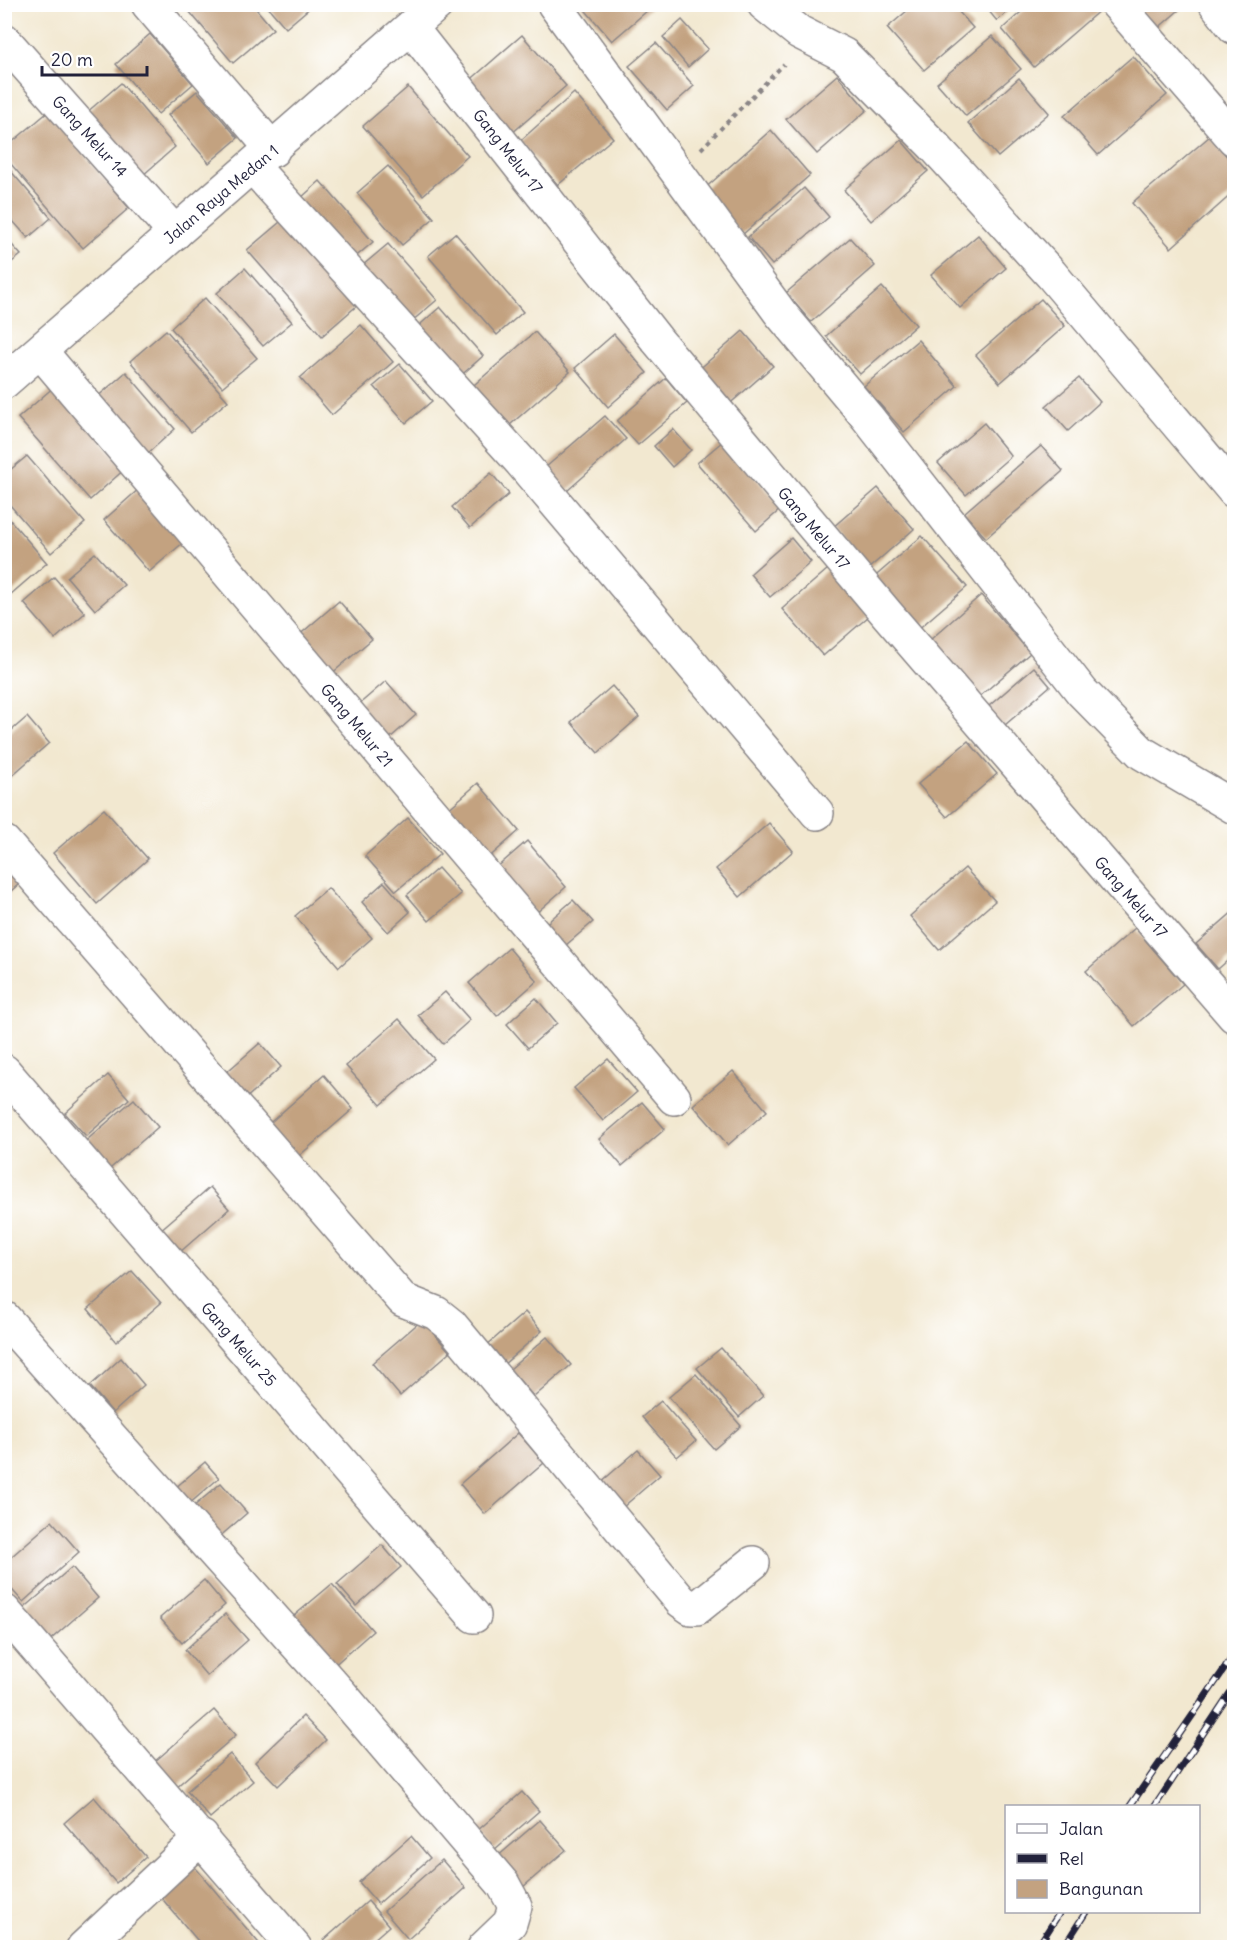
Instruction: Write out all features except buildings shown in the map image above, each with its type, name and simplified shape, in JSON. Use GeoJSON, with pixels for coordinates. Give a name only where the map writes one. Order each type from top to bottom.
{"type":"FeatureCollection","features":[{"type":"Feature","properties":{"kind":"street"},"geometry":{"type":"LineString","coordinates":[[148,4],[263,159],[817,813]]}},
{"type":"Feature","properties":{"kind":"street","name":"Jalan Raya Medan 1"},"geometry":{"type":"LineString","coordinates":[[4,382],[263,159],[437,4]]}},
{"type":"Feature","properties":{"kind":"street"},"geometry":{"type":"LineString","coordinates":[[554,4],[781,314],[867,417],[1082,692],[1142,753],[1234,807]]}},
{"type":"Feature","properties":{"kind":"street"},"geometry":{"type":"LineString","coordinates":[[764,4],[783,21],[844,55],[934,146],[1051,274],[1234,491]]}},
{"type":"Feature","properties":{"kind":"street"},"geometry":{"type":"LineString","coordinates":[[1117,4],[1234,139]]}},
{"type":"Feature","properties":{"kind":"street"},"geometry":{"type":"LineString","coordinates":[[1216,4],[1234,27]]}},
{"type":"Feature","properties":{"kind":"street","name":"Gang Melur 17"},"geometry":{"type":"LineString","coordinates":[[411,28],[657,340],[886,614],[1234,1016]]}},
{"type":"Feature","properties":{"kind":"street","name":"Gang Melur 14"},"geometry":{"type":"LineString","coordinates":[[4,40],[175,233]]}},
{"type":"Feature","properties":{"kind":"street","name":"Gang Melur 21"},"geometry":{"type":"LineString","coordinates":[[41,352],[674,1098]]}},
{"type":"Feature","properties":{"kind":"street"},"geometry":{"type":"LineString","coordinates":[[4,842],[403,1300],[436,1313],[451,1325],[681,1601],[691,1608],[697,1608],[753,1563]]}},
{"type":"Feature","properties":{"kind":"street","name":"Gang Melur 25"},"geometry":{"type":"LineString","coordinates":[[4,1071],[474,1616]]}},
{"type":"Feature","properties":{"kind":"street"},"geometry":{"type":"LineString","coordinates":[[4,1318],[340,1693],[503,1884],[515,1906],[510,1923],[484,1947]]}},
{"type":"Feature","properties":{"kind":"street"},"geometry":{"type":"LineString","coordinates":[[4,1611],[295,1947]]}},
{"type":"Feature","properties":{"kind":"street"},"geometry":{"type":"LineString","coordinates":[[83,1947],[202,1837]]}},
{"type":"Feature","properties":{"kind":"path"},"geometry":{"type":"LineString","coordinates":[[678,173],[810,38]]}},
{"type":"Feature","properties":{"kind":"railway"},"geometry":{"type":"LineString","coordinates":[[1131,1805],[1234,1655]]}},
{"type":"Feature","properties":{"kind":"railway"},"geometry":{"type":"LineString","coordinates":[[1156,1805],[1234,1687]]}},
{"type":"Feature","properties":{"kind":"railway"},"geometry":{"type":"LineString","coordinates":[[1037,1948],[1059,1913]]}},
{"type":"Feature","properties":{"kind":"railway"},"geometry":{"type":"LineString","coordinates":[[1063,1948],[1085,1913]]}}]}
